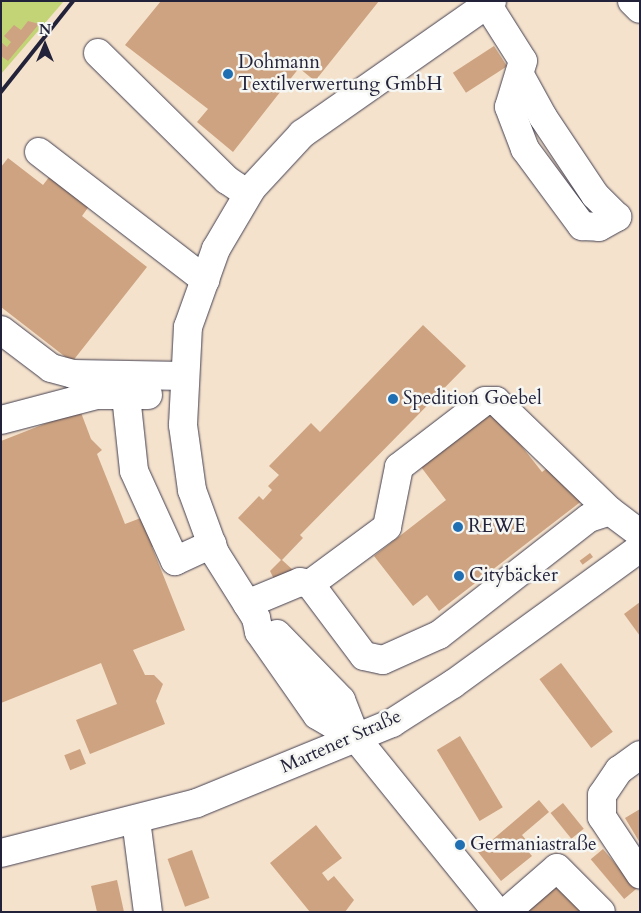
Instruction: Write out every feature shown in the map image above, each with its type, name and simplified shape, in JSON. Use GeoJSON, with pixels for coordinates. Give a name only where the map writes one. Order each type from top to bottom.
{"type":"FeatureCollection","features":[{"type":"Feature","properties":{"kind":"street"},"geometry":{"type":"LineString","coordinates":[[632,1],[640,9]]}},
{"type":"Feature","properties":{"kind":"street"},"geometry":{"type":"LineString","coordinates":[[497,912],[356,738],[317,714],[260,632],[252,611],[212,544],[192,490],[183,425],[188,327],[216,249],[248,194],[302,134],[489,3],[523,61],[509,106],[525,149],[582,226],[599,227],[617,217],[559,140],[520,75]]}},
{"type":"Feature","properties":{"kind":"street"},"geometry":{"type":"LineString","coordinates":[[98,53],[227,180],[248,194]]}},
{"type":"Feature","properties":{"kind":"street"},"geometry":{"type":"LineString","coordinates":[[39,152],[204,280]]}},
{"type":"Feature","properties":{"kind":"street"},"geometry":{"type":"LineString","coordinates":[[1,330],[51,368],[73,374],[185,385]]}},
{"type":"Feature","properties":{"kind":"street"},"geometry":{"type":"LineString","coordinates":[[1,420],[96,395],[132,395],[185,385]]}},
{"type":"Feature","properties":{"kind":"street"},"geometry":{"type":"LineString","coordinates":[[132,395],[127,405],[134,471],[175,561],[212,544]]}},
{"type":"Feature","properties":{"kind":"street"},"geometry":{"type":"LineString","coordinates":[[310,584],[387,527],[399,467],[485,401],[496,401],[610,511],[640,534]]}},
{"type":"Feature","properties":{"kind":"street"},"geometry":{"type":"LineString","coordinates":[[252,611],[300,582],[310,584],[364,656],[383,660],[401,656],[439,635],[589,518],[610,511]]}},
{"type":"Feature","properties":{"kind":"street","name":"Martener Straße"},"geometry":{"type":"LineString","coordinates":[[1,854],[136,820],[196,802],[392,723],[453,684],[640,548]]}},
{"type":"Feature","properties":{"kind":"street"},"geometry":{"type":"LineString","coordinates":[[629,763],[602,795],[602,817],[640,874]]}},
{"type":"Feature","properties":{"kind":"street"},"geometry":{"type":"LineString","coordinates":[[136,820],[148,912]]}},
{"type":"Feature","properties":{"kind":"street"},"geometry":{"type":"LineString","coordinates":[[506,912],[557,868],[601,912]]}},
{"type":"Feature","properties":{"kind":"green space"},"geometry":{"type":"Polygon","coordinates":[[[1,1],[64,1],[1,74],[1,1]]]}},
{"type":"Feature","properties":{"kind":"building","name":"Dohmann Textilverwertung GmbH"},"geometry":{"type":"Polygon","coordinates":[[[161,1],[379,1],[315,81],[299,68],[233,152],[197,122],[208,109],[125,45],[161,1]]]}},
{"type":"Feature","properties":{"kind":"building"},"geometry":{"type":"Polygon","coordinates":[[[28,21],[39,24],[8,61],[1,56],[1,42],[7,47],[11,42],[4,36],[14,25],[21,30],[28,21]]]}},
{"type":"Feature","properties":{"kind":"building"},"geometry":{"type":"Polygon","coordinates":[[[494,46],[507,66],[466,93],[453,73],[494,46]]]}},
{"type":"Feature","properties":{"kind":"building"},"geometry":{"type":"Polygon","coordinates":[[[8,158],[43,185],[53,172],[92,202],[82,216],[147,267],[72,362],[1,307],[1,167],[8,158]]]}},
{"type":"Feature","properties":{"kind":"building","name":"Spedition Goebel"},"geometry":{"type":"Polygon","coordinates":[[[423,325],[466,366],[300,535],[303,538],[282,560],[293,570],[275,581],[270,571],[281,560],[238,518],[259,496],[263,500],[272,490],[268,486],[279,475],[269,466],[311,423],[320,432],[423,325]]]}},
{"type":"Feature","properties":{"kind":"building"},"geometry":{"type":"Polygon","coordinates":[[[491,407],[542,472],[554,463],[583,500],[439,611],[427,595],[413,606],[374,556],[446,500],[418,463],[491,407]]]}},
{"type":"Feature","properties":{"kind":"building"},"geometry":{"type":"Polygon","coordinates":[[[80,410],[91,439],[102,450],[97,454],[125,524],[146,516],[158,545],[152,547],[185,630],[133,650],[145,675],[154,675],[163,684],[156,701],[165,724],[90,754],[76,720],[117,704],[101,663],[1,703],[1,441],[80,410]]]}},
{"type":"Feature","properties":{"kind":"building"},"geometry":{"type":"Polygon","coordinates":[[[590,553],[593,557],[583,565],[580,561],[590,553]]]}},
{"type":"Feature","properties":{"kind":"building"},"geometry":{"type":"Polygon","coordinates":[[[640,602],[640,636],[624,614],[640,602]]]}},
{"type":"Feature","properties":{"kind":"building"},"geometry":{"type":"Polygon","coordinates":[[[561,663],[613,732],[591,748],[539,679],[561,663]]]}},
{"type":"Feature","properties":{"kind":"building"},"geometry":{"type":"Polygon","coordinates":[[[460,736],[503,807],[480,821],[437,750],[460,736]]]}},
{"type":"Feature","properties":{"kind":"building"},"geometry":{"type":"Polygon","coordinates":[[[80,749],[86,764],[70,770],[64,755],[80,749]]]}},
{"type":"Feature","properties":{"kind":"building"},"geometry":{"type":"Polygon","coordinates":[[[539,800],[549,812],[522,835],[526,840],[522,844],[532,856],[501,881],[478,852],[539,800]]]}},
{"type":"Feature","properties":{"kind":"building"},"geometry":{"type":"Polygon","coordinates":[[[563,803],[584,829],[571,839],[551,813],[563,803]]]}},
{"type":"Feature","properties":{"kind":"building"},"geometry":{"type":"Polygon","coordinates":[[[640,809],[640,843],[625,818],[640,809]]]}},
{"type":"Feature","properties":{"kind":"building"},"geometry":{"type":"Polygon","coordinates":[[[316,825],[342,858],[322,873],[328,881],[334,876],[354,900],[345,912],[310,912],[270,863],[316,825]]]}},
{"type":"Feature","properties":{"kind":"building"},"geometry":{"type":"Polygon","coordinates":[[[603,849],[636,889],[624,899],[591,859],[603,849]]]}},
{"type":"Feature","properties":{"kind":"building"},"geometry":{"type":"Polygon","coordinates":[[[192,850],[209,898],[185,907],[168,859],[192,850]]]}},
{"type":"Feature","properties":{"kind":"building"},"geometry":{"type":"Polygon","coordinates":[[[117,880],[124,912],[97,912],[91,886],[117,880]]]}},
{"type":"Feature","properties":{"kind":"building"},"geometry":{"type":"Polygon","coordinates":[[[558,881],[584,912],[529,912],[526,907],[558,881]]]}},
{"type":"Feature","properties":{"kind":"railway"},"geometry":{"type":"LineString","coordinates":[[1,92],[73,1]]}},
{"type":"Feature","properties":{"kind":"place","name":"Dohmann Textilverwertung GmbH"},"geometry":{"type":"Point","coordinates":[228,74]}},
{"type":"Feature","properties":{"kind":"place","name":"Spedition Goebel"},"geometry":{"type":"Point","coordinates":[393,399]}},
{"type":"Feature","properties":{"kind":"place","name":"REWE"},"geometry":{"type":"Point","coordinates":[458,527]}},
{"type":"Feature","properties":{"kind":"place","name":"Citybäcker"},"geometry":{"type":"Point","coordinates":[459,576]}},
{"type":"Feature","properties":{"kind":"place","name":"Germaniastraße"},"geometry":{"type":"Point","coordinates":[460,845]}}]}
